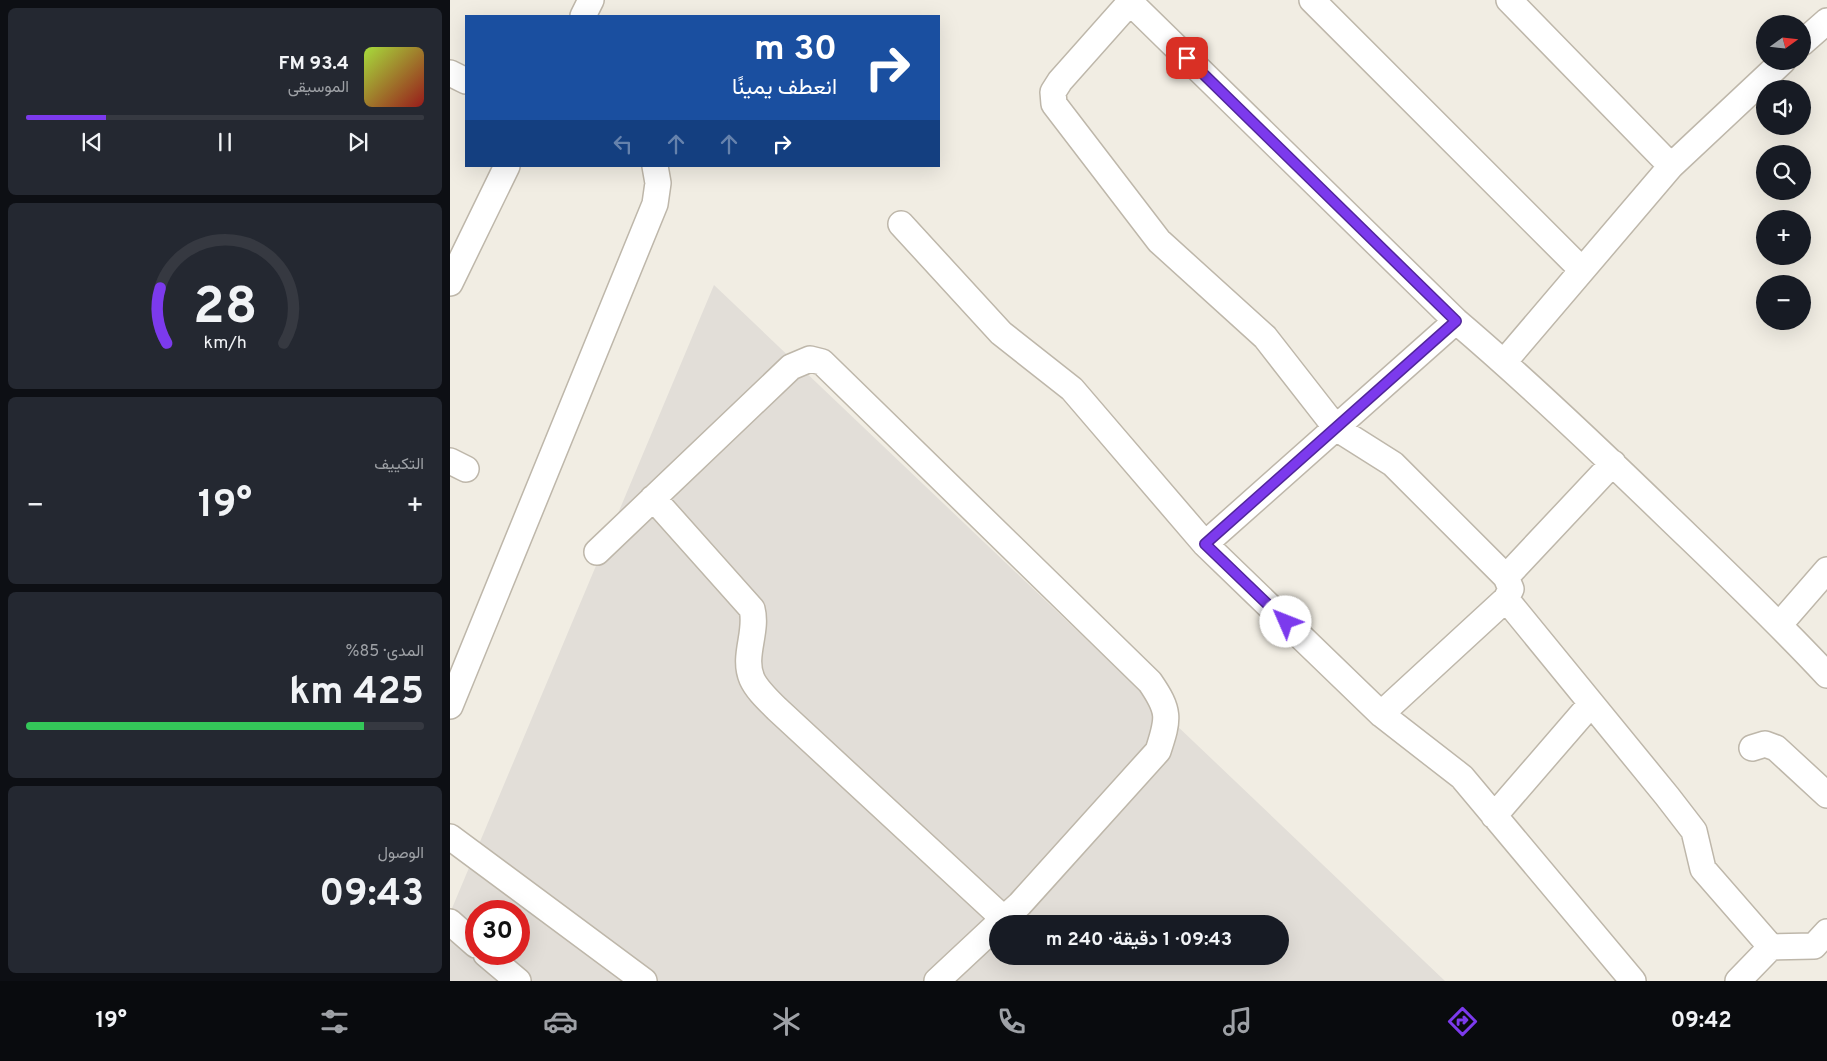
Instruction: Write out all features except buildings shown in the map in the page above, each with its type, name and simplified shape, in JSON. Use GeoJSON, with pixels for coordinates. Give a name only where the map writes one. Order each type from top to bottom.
{"type":"FeatureCollection","features":[{"type":"Feature","properties":{"kind":"street"},"geometry":{"type":"LineString","coordinates":[[584,15],[591,0]]}},
{"type":"Feature","properties":{"kind":"street"},"geometry":{"type":"LineString","coordinates":[[1312,0],[1582,270]]}},
{"type":"Feature","properties":{"kind":"street"},"geometry":{"type":"LineString","coordinates":[[1509,0],[1671,166]]}},
{"type":"Feature","properties":{"kind":"street"},"geometry":{"type":"LineString","coordinates":[[1771,947],[1703,870],[1694,831],[1590,705],[1506,588],[1393,464],[1336,428],[1265,337],[1158,240],[1054,104],[1053,92],[1060,81],[1131,1],[1456,321],[1504,362],[1613,463],[1780,624],[1827,675]]}},
{"type":"Feature","properties":{"kind":"street"},"geometry":{"type":"LineString","coordinates":[[1811,36],[1827,21]]}},
{"type":"Feature","properties":{"kind":"street"},"geometry":{"type":"LineString","coordinates":[[1504,362],[1671,166],[1773,70]]}},
{"type":"Feature","properties":{"kind":"street"},"geometry":{"type":"LineString","coordinates":[[450,73],[465,80]]}},
{"type":"Feature","properties":{"kind":"street"},"geometry":{"type":"LineString","coordinates":[[453,272],[506,167]]}},
{"type":"Feature","properties":{"kind":"street"},"geometry":{"type":"LineString","coordinates":[[450,706],[655,204],[658,183],[654,167]]}},
{"type":"Feature","properties":{"kind":"street"},"geometry":{"type":"LineString","coordinates":[[901,224],[1001,333],[1072,389],[1205,544],[1381,714],[1462,777],[1633,981]]}},
{"type":"Feature","properties":{"kind":"street"},"geometry":{"type":"LineString","coordinates":[[1205,544],[1456,321]]}},
{"type":"Feature","properties":{"kind":"street"},"geometry":{"type":"LineString","coordinates":[[597,552],[791,367],[810,359],[822,362],[1150,682],[1165,704],[1166,728],[1158,751],[1020,904],[1008,915]]}},
{"type":"Feature","properties":{"kind":"street"},"geometry":{"type":"LineString","coordinates":[[1381,714],[1506,588],[1613,463]]}},
{"type":"Feature","properties":{"kind":"street"},"geometry":{"type":"LineString","coordinates":[[653,498],[752,609],[754,625],[748,661],[752,679],[758,688],[776,709],[993,915]]}},
{"type":"Feature","properties":{"kind":"street"},"geometry":{"type":"LineString","coordinates":[[1780,624],[1827,570]]}},
{"type":"Feature","properties":{"kind":"street"},"geometry":{"type":"LineString","coordinates":[[1494,816],[1590,705]]}},
{"type":"Feature","properties":{"kind":"street"},"geometry":{"type":"LineString","coordinates":[[1752,748],[1765,744],[1776,748],[1827,796]]}},
{"type":"Feature","properties":{"kind":"street"},"geometry":{"type":"LineString","coordinates":[[450,837],[644,981]]}},
{"type":"Feature","properties":{"kind":"street"},"geometry":{"type":"LineString","coordinates":[[450,922],[465,935]]}},
{"type":"Feature","properties":{"kind":"street"},"geometry":{"type":"LineString","coordinates":[[937,981],[989,932]]}},
{"type":"Feature","properties":{"kind":"street"},"geometry":{"type":"LineString","coordinates":[[1738,981],[1771,947],[1823,946]]}},
{"type":"Feature","properties":{"kind":"street"},"geometry":{"type":"LineString","coordinates":[[499,965],[518,981]]}},
{"type":"Feature","properties":{"kind":"shaded area"},"geometry":{"type":"Polygon","coordinates":[[[714,285],[1445,981],[450,981],[450,913],[714,285]]]}},
{"type":"Feature","properties":{"kind":"route"},"geometry":{"type":"LineString","coordinates":[[1187,58],[1456,321],[1205,544],[1286,622]]}}]}
